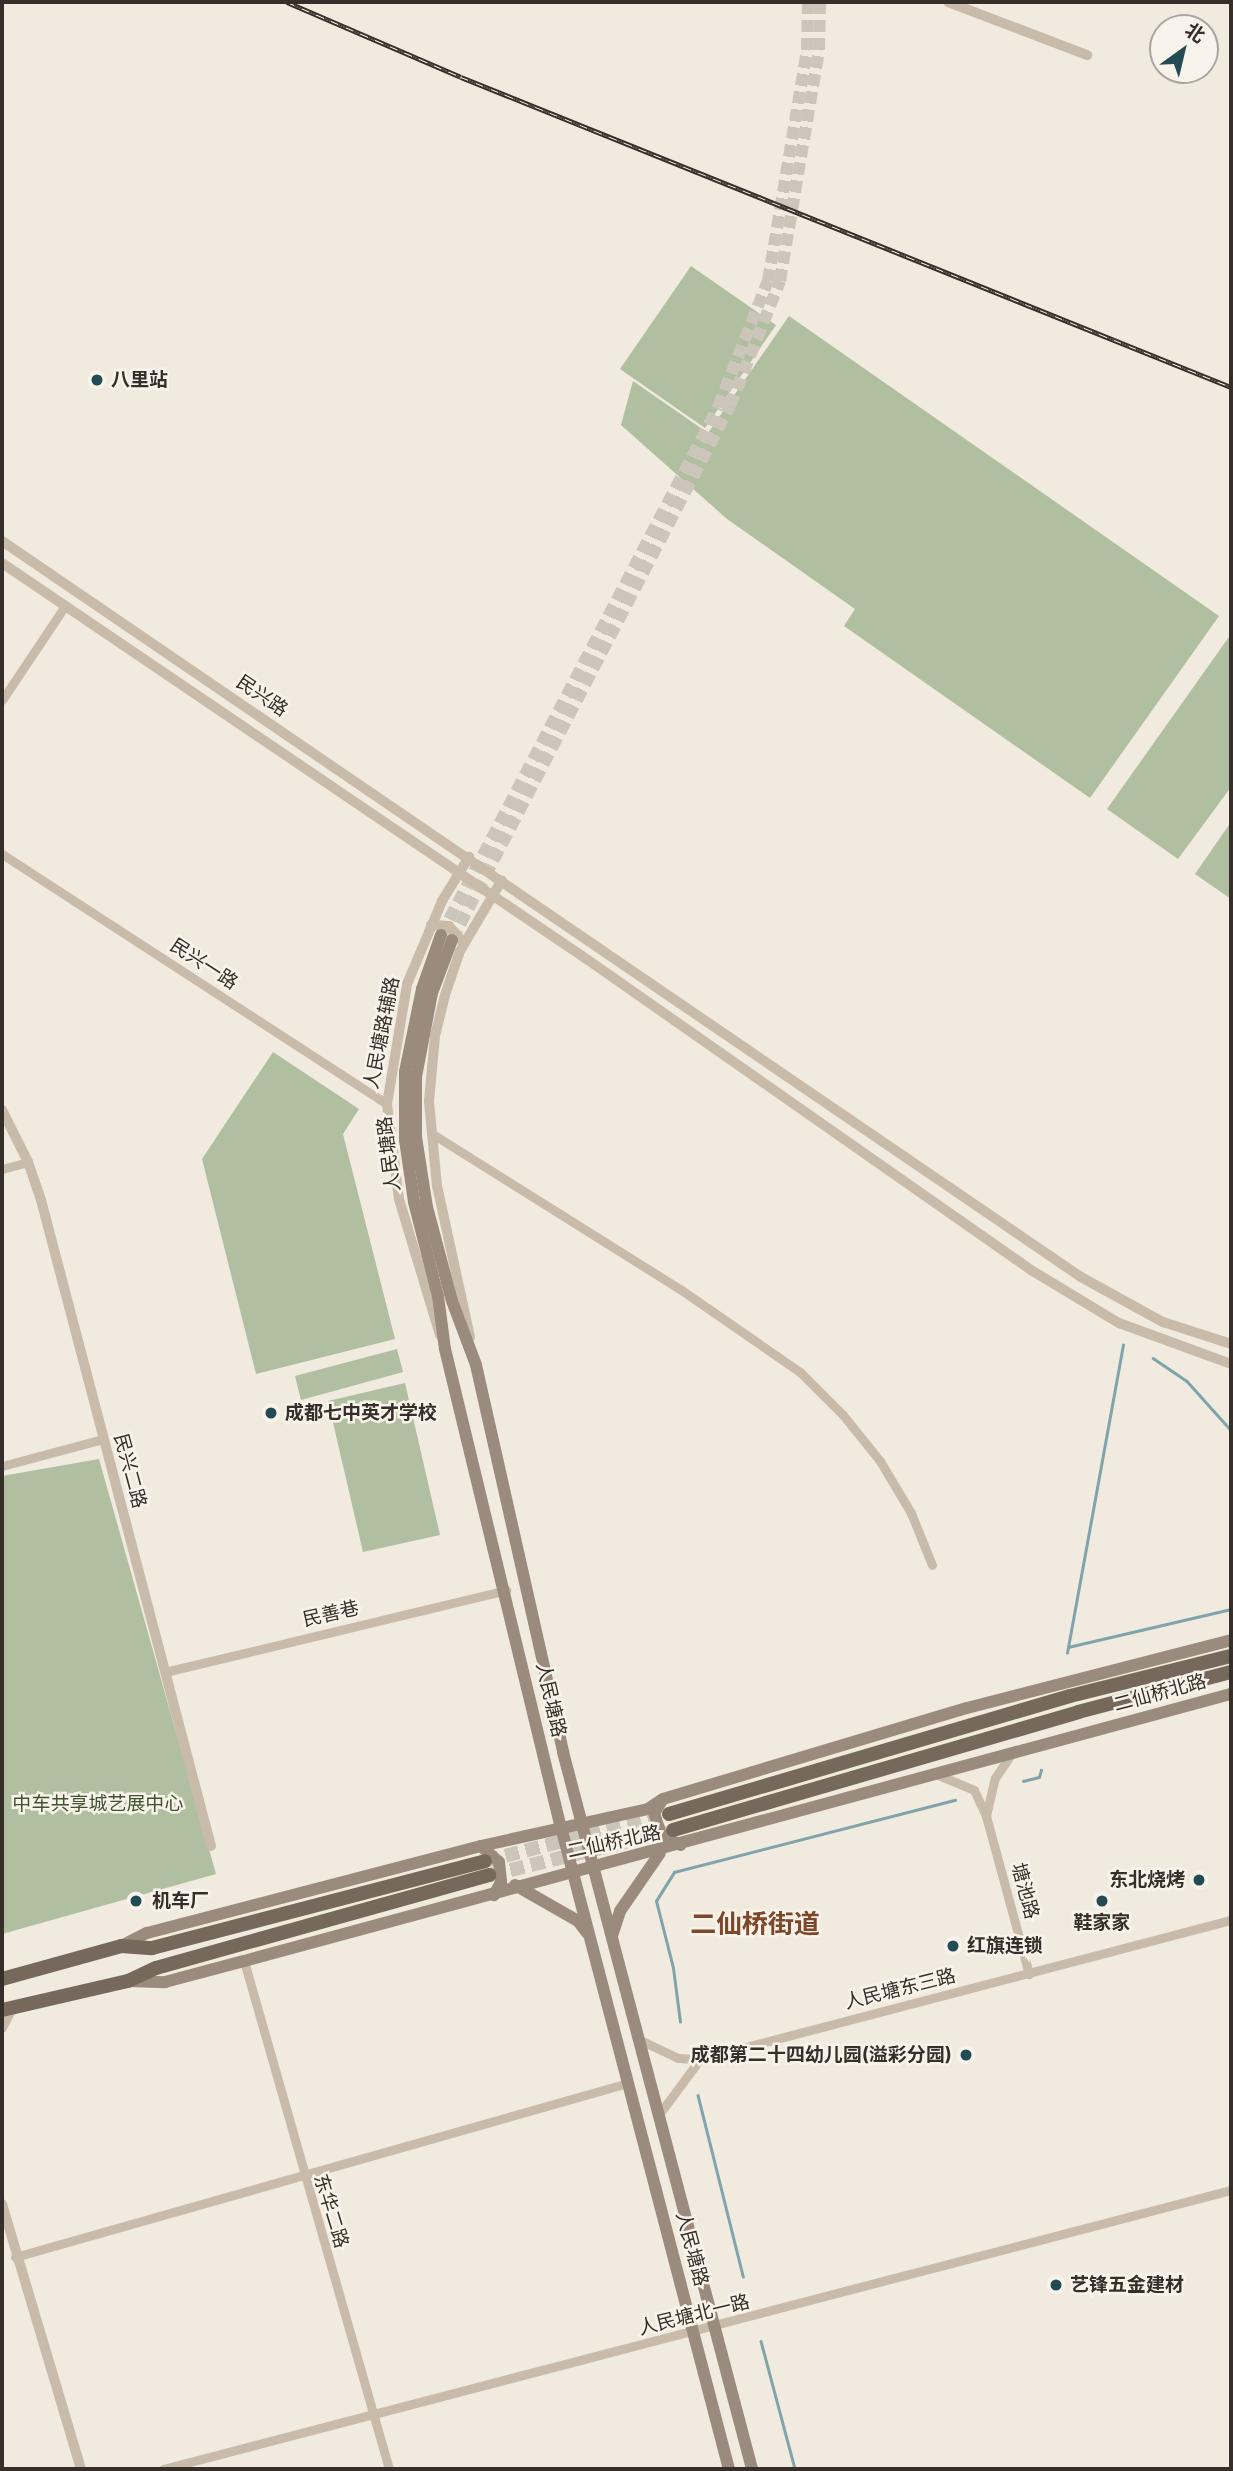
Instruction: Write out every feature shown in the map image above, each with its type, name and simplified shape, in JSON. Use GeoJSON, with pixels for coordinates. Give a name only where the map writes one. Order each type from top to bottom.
{"type":"FeatureCollection","features":[{"type":"Feature","properties":{"kind":"main road","name":"人民塘路"},"geometry":{"type":"LineString","coordinates":[[453,940],[412,1028],[403,1107],[414,1202],[438,1296],[445,1349],[506,1590],[561,1827],[729,2469]]}},
{"type":"Feature","properties":{"kind":"main road","name":"人民塘路"},"geometry":{"type":"LineString","coordinates":[[453,940],[424,1028],[416,1077],[416,1128],[427,1207],[452,1301],[476,1366],[563,1752],[718,2328],[752,2469]]}},
{"type":"Feature","properties":{"kind":"main road"},"geometry":{"type":"LineString","coordinates":[[128,1981],[156,1968],[485,1861],[561,1827],[648,1809],[663,1799],[967,1708],[1231,1640]]}},
{"type":"Feature","properties":{"kind":"main road"},"geometry":{"type":"LineString","coordinates":[[669,1814],[1070,1696],[1231,1656]]}},
{"type":"Feature","properties":{"kind":"main road"},"geometry":{"type":"LineString","coordinates":[[673,1830],[1065,1715],[1231,1672]]}},
{"type":"Feature","properties":{"kind":"main road","name":"二仙桥北路"},"geometry":{"type":"LineString","coordinates":[[7,2009],[128,1981],[164,1982],[494,1895],[515,1885],[662,1852],[934,1773],[1231,1694]]}},
{"type":"Feature","properties":{"kind":"main road"},"geometry":{"type":"LineString","coordinates":[[663,1799],[654,1813],[661,1835],[683,1846]]}},
{"type":"Feature","properties":{"kind":"main road"},"geometry":{"type":"LineString","coordinates":[[611,1936],[620,1911],[648,1864],[662,1852]]}},
{"type":"Feature","properties":{"kind":"main road"},"geometry":{"type":"LineString","coordinates":[[2,1979],[121,1946],[152,1948],[485,1861],[499,1861],[501,1882],[494,1895]]}},
{"type":"Feature","properties":{"kind":"main road"},"geometry":{"type":"LineString","coordinates":[[515,1885],[578,1921],[590,1938]]}},
{"type":"Feature","properties":{"kind":"street"},"geometry":{"type":"LineString","coordinates":[[948,2],[1087,55]]}},
{"type":"Feature","properties":{"kind":"street","name":"民兴路"},"geometry":{"type":"LineString","coordinates":[[2,541],[1115,1298],[1163,1322],[1231,1344]]}},
{"type":"Feature","properties":{"kind":"street","name":"民兴路"},"geometry":{"type":"LineString","coordinates":[[2,563],[492,895],[1081,1303],[1171,1346],[1231,1364]]}},
{"type":"Feature","properties":{"kind":"street"},"geometry":{"type":"LineString","coordinates":[[2,701],[75,591]]}},
{"type":"Feature","properties":{"kind":"street","name":"民兴一路"},"geometry":{"type":"LineString","coordinates":[[2,854],[387,1104]]}},
{"type":"Feature","properties":{"kind":"street","name":"人民塘路辅路"},"geometry":{"type":"LineString","coordinates":[[445,1349],[426,1299],[400,1199],[387,1104],[407,984],[431,925],[469,857]]}},
{"type":"Feature","properties":{"kind":"street"},"geometry":{"type":"LineString","coordinates":[[453,940],[502,880]]}},
{"type":"Feature","properties":{"kind":"street"},"geometry":{"type":"LineString","coordinates":[[431,925],[449,926],[453,940],[435,1036],[431,1133],[437,1186],[476,1366]]}},
{"type":"Feature","properties":{"kind":"street","name":"民兴二路"},"geometry":{"type":"LineString","coordinates":[[2,1110],[29,1162],[211,1846]]}},
{"type":"Feature","properties":{"kind":"street"},"geometry":{"type":"LineString","coordinates":[[431,1133],[680,1289],[800,1372],[844,1415],[880,1461],[911,1513],[932,1565]]}},
{"type":"Feature","properties":{"kind":"street"},"geometry":{"type":"LineString","coordinates":[[2,1169],[29,1162]]}},
{"type":"Feature","properties":{"kind":"street"},"geometry":{"type":"LineString","coordinates":[[2,1466],[103,1439]]}},
{"type":"Feature","properties":{"kind":"street","name":"民善巷"},"geometry":{"type":"LineString","coordinates":[[165,1672],[506,1590]]}},
{"type":"Feature","properties":{"kind":"street"},"geometry":{"type":"LineString","coordinates":[[986,1816],[995,1778],[1013,1752]]}},
{"type":"Feature","properties":{"kind":"street"},"geometry":{"type":"LineString","coordinates":[[934,1773],[974,1790],[986,1816]]}},
{"type":"Feature","properties":{"kind":"street","name":"塘池路"},"geometry":{"type":"LineString","coordinates":[[986,1816],[1029,1974]]}},
{"type":"Feature","properties":{"kind":"street","name":"人民塘东三路"},"geometry":{"type":"LineString","coordinates":[[640,2040],[678,2058],[700,2059],[1231,1920]]}},
{"type":"Feature","properties":{"kind":"street","name":"东华二路"},"geometry":{"type":"LineString","coordinates":[[244,1961],[302,2175],[389,2469]]}},
{"type":"Feature","properties":{"kind":"street"},"geometry":{"type":"LineString","coordinates":[[2,2028],[7,2009]]}},
{"type":"Feature","properties":{"kind":"street"},"geometry":{"type":"LineString","coordinates":[[660,2113],[700,2059]]}},
{"type":"Feature","properties":{"kind":"street"},"geometry":{"type":"LineString","coordinates":[[15,2257],[628,2083]]}},
{"type":"Feature","properties":{"kind":"street","name":"人民塘北一路"},"geometry":{"type":"LineString","coordinates":[[163,2469],[718,2328],[1231,2190]]}},
{"type":"Feature","properties":{"kind":"street"},"geometry":{"type":"LineString","coordinates":[[2,2204],[15,2257],[81,2469]]}},
{"type":"Feature","properties":{"kind":"green space"},"geometry":{"type":"Polygon","coordinates":[[[691,266],[776,325],[705,428],[620,369],[691,266]]]}},
{"type":"Feature","properties":{"kind":"green space"},"geometry":{"type":"Polygon","coordinates":[[[789,316],[1219,616],[1090,798],[844,626],[855,609],[727,519],[621,425],[633,381],[708,433],[789,316]]]}},
{"type":"Feature","properties":{"kind":"green space"},"geometry":{"type":"Polygon","coordinates":[[[1231,634],[1231,787],[1178,859],[1107,809],[1231,634]]]}},
{"type":"Feature","properties":{"kind":"green space"},"geometry":{"type":"Polygon","coordinates":[[[1231,822],[1231,899],[1195,874],[1231,822]]]}},
{"type":"Feature","properties":{"kind":"green space"},"geometry":{"type":"Polygon","coordinates":[[[273,1052],[359,1109],[343,1134],[395,1339],[256,1374],[202,1159],[273,1052]]]}},
{"type":"Feature","properties":{"kind":"green space"},"geometry":{"type":"Polygon","coordinates":[[[397,1349],[403,1372],[301,1400],[295,1376],[397,1349]]]}},
{"type":"Feature","properties":{"kind":"green space"},"geometry":{"type":"Polygon","coordinates":[[[405,1383],[440,1535],[363,1552],[328,1401],[405,1383]]]}},
{"type":"Feature","properties":{"kind":"green space","name":"中车共享城艺展中心"},"geometry":{"type":"Polygon","coordinates":[[[99,1459],[216,1874],[2,1934],[2,1476],[99,1459]]]}},
{"type":"Feature","properties":{"kind":"waterway"},"geometry":{"type":"LineString","coordinates":[[1067,1653],[1123,1345]]}},
{"type":"Feature","properties":{"kind":"waterway"},"geometry":{"type":"LineString","coordinates":[[1153,1358],[1187,1381],[1231,1430]]}},
{"type":"Feature","properties":{"kind":"waterway"},"geometry":{"type":"LineString","coordinates":[[1068,1647],[1231,1609]]}},
{"type":"Feature","properties":{"kind":"waterway"},"geometry":{"type":"LineString","coordinates":[[1023,1781],[1039,1777],[1041,1770]]}},
{"type":"Feature","properties":{"kind":"waterway"},"geometry":{"type":"LineString","coordinates":[[680,2022],[673,1968],[656,1901],[674,1872],[955,1800]]}},
{"type":"Feature","properties":{"kind":"waterway"},"geometry":{"type":"LineString","coordinates":[[698,2095],[743,2276]]}},
{"type":"Feature","properties":{"kind":"waterway"},"geometry":{"type":"LineString","coordinates":[[761,2341],[795,2469]]}},
{"type":"Feature","properties":{"kind":"tunnel"},"geometry":{"type":"LineString","coordinates":[[441,935],[718,407],[768,281],[807,50],[808,2]]}},
{"type":"Feature","properties":{"kind":"tunnel"},"geometry":{"type":"LineString","coordinates":[[452,940],[730,406],[780,281],[819,50],[820,2]]}},
{"type":"Feature","properties":{"kind":"tunnel"},"geometry":{"type":"LineString","coordinates":[[485,1861],[669,1814]]}},
{"type":"Feature","properties":{"kind":"tunnel"},"geometry":{"type":"LineString","coordinates":[[490,1875],[671,1831]]}},
{"type":"Feature","properties":{"kind":"railway"},"geometry":{"type":"LineString","coordinates":[[287,2],[461,77],[1231,387]]}},
{"type":"Feature","properties":{"kind":"place","name":"八里站"},"geometry":{"type":"Point","coordinates":[97,380]}},
{"type":"Feature","properties":{"kind":"place","name":"成都七中英才学校"},"geometry":{"type":"Point","coordinates":[271,1413]}},
{"type":"Feature","properties":{"kind":"place","name":"东北烧烤"},"geometry":{"type":"Point","coordinates":[1199,1880]}},
{"type":"Feature","properties":{"kind":"place","name":"机车厂"},"geometry":{"type":"Point","coordinates":[136,1901]}},
{"type":"Feature","properties":{"kind":"place","name":"鞋家家"},"geometry":{"type":"Point","coordinates":[1102,1901]}},
{"type":"Feature","properties":{"kind":"place","name":"红旗连锁"},"geometry":{"type":"Point","coordinates":[953,1946]}},
{"type":"Feature","properties":{"kind":"place","name":"成都第二十四幼儿园(溢彩分园)"},"geometry":{"type":"Point","coordinates":[966,2055]}},
{"type":"Feature","properties":{"kind":"place","name":"艺锋五金建材"},"geometry":{"type":"Point","coordinates":[1056,2285]}},
{"type":"Feature","properties":{"kind":"district","name":"二仙桥街道"},"geometry":{"type":"Point","coordinates":[755,1924]}}]}
